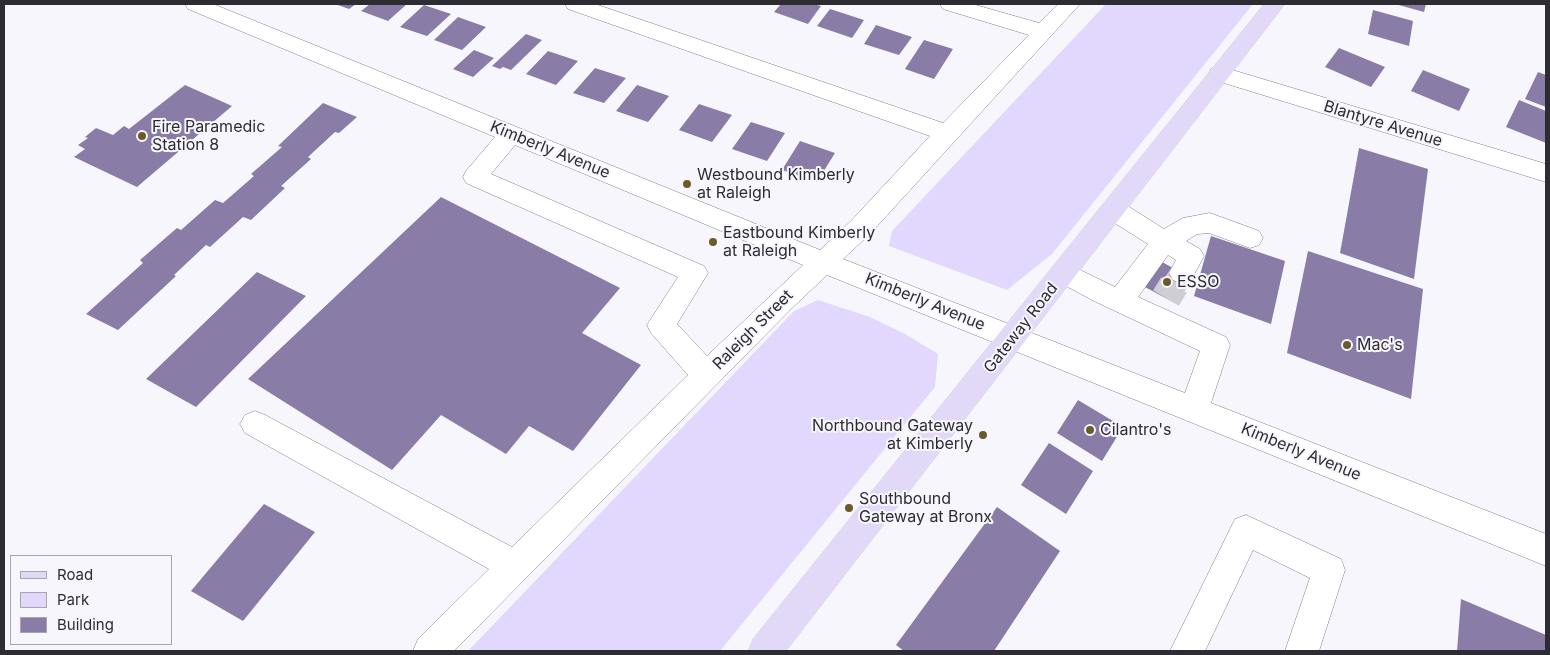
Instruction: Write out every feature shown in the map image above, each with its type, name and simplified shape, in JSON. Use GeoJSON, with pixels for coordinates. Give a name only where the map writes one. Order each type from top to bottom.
{"type":"FeatureCollection","features":[{"type":"Feature","properties":{"kind":"main road","name":"Gateway Road"},"geometry":{"type":"LineString","coordinates":[[765,651],[993,364],[1012,337],[1114,210],[1274,4]]}},
{"type":"Feature","properties":{"kind":"street","name":"Kimberly Avenue"},"geometry":{"type":"LineString","coordinates":[[195,4],[823,262],[1546,550]]}},
{"type":"Feature","properties":{"kind":"street"},"geometry":{"type":"LineString","coordinates":[[575,4],[947,133]]}},
{"type":"Feature","properties":{"kind":"street"},"geometry":{"type":"LineString","coordinates":[[950,4],[1044,32]]}},
{"type":"Feature","properties":{"kind":"street","name":"Raleigh Street"},"geometry":{"type":"LineString","coordinates":[[430,651],[706,376],[860,228],[947,133],[1070,4]]}},
{"type":"Feature","properties":{"kind":"street","name":"Blantyre Avenue"},"geometry":{"type":"LineString","coordinates":[[1219,74],[1546,173]]}},
{"type":"Feature","properties":{"kind":"street"},"geometry":{"type":"LineString","coordinates":[[511,134],[475,177],[695,273],[661,324],[706,376]]}},
{"type":"Feature","properties":{"kind":"street"},"geometry":{"type":"LineString","coordinates":[[1114,210],[1191,256],[1182,273]]}},
{"type":"Feature","properties":{"kind":"street"},"geometry":{"type":"LineString","coordinates":[[1120,301],[1164,241],[1192,225],[1210,223],[1250,238]]}},
{"type":"Feature","properties":{"kind":"street"},"geometry":{"type":"LineString","coordinates":[[1064,273],[1120,301],[1160,308],[1216,344],[1194,409]]}},
{"type":"Feature","properties":{"kind":"street"},"geometry":{"type":"LineString","coordinates":[[255,424],[515,566]]}},
{"type":"Feature","properties":{"kind":"street"},"geometry":{"type":"LineString","coordinates":[[1187,651],[1246,530],[1329,570],[1302,651]]}},
{"type":"Feature","properties":{"kind":"green space"},"geometry":{"type":"Polygon","coordinates":[[[1106,4],[1253,4],[1052,254],[1007,290],[889,246],[892,231],[1106,4]]]}},
{"type":"Feature","properties":{"kind":"green space"},"geometry":{"type":"Polygon","coordinates":[[[818,300],[870,317],[905,334],[938,354],[935,387],[720,651],[468,651],[794,311],[818,300]]]}},
{"type":"Feature","properties":{"kind":"building"},"geometry":{"type":"Polygon","coordinates":[[[335,4],[356,4],[349,9],[335,4]]]}},
{"type":"Feature","properties":{"kind":"building"},"geometry":{"type":"Polygon","coordinates":[[[370,4],[407,4],[388,21],[361,11],[370,4]]]}},
{"type":"Feature","properties":{"kind":"building"},"geometry":{"type":"Polygon","coordinates":[[[781,4],[813,4],[821,6],[808,24],[774,12],[781,4]]]}},
{"type":"Feature","properties":{"kind":"building"},"geometry":{"type":"Polygon","coordinates":[[[1395,4],[1426,4],[1424,12],[1395,4]]]}},
{"type":"Feature","properties":{"kind":"building"},"geometry":{"type":"Polygon","coordinates":[[[424,5],[451,14],[427,36],[400,27],[424,5]]]}},
{"type":"Feature","properties":{"kind":"building"},"geometry":{"type":"Polygon","coordinates":[[[830,9],[864,20],[852,38],[817,26],[830,9]]]}},
{"type":"Feature","properties":{"kind":"building"},"geometry":{"type":"Polygon","coordinates":[[[1373,10],[1413,21],[1409,46],[1368,34],[1373,10]]]}},
{"type":"Feature","properties":{"kind":"building"},"geometry":{"type":"Polygon","coordinates":[[[458,17],[486,27],[462,50],[434,40],[458,17]]]}},
{"type":"Feature","properties":{"kind":"building"},"geometry":{"type":"Polygon","coordinates":[[[876,25],[912,37],[899,55],[864,44],[876,25]]]}},
{"type":"Feature","properties":{"kind":"building"},"geometry":{"type":"Polygon","coordinates":[[[526,34],[542,40],[511,70],[492,66],[526,34]]]}},
{"type":"Feature","properties":{"kind":"building"},"geometry":{"type":"Polygon","coordinates":[[[924,40],[953,49],[934,79],[905,69],[924,40]]]}},
{"type":"Feature","properties":{"kind":"building"},"geometry":{"type":"Polygon","coordinates":[[[1339,48],[1385,67],[1371,87],[1325,67],[1339,48]]]}},
{"type":"Feature","properties":{"kind":"building"},"geometry":{"type":"Polygon","coordinates":[[[474,50],[494,58],[473,77],[453,69],[474,50]]]}},
{"type":"Feature","properties":{"kind":"building"},"geometry":{"type":"Polygon","coordinates":[[[548,51],[578,61],[556,85],[526,74],[548,51]]]}},
{"type":"Feature","properties":{"kind":"building"},"geometry":{"type":"Polygon","coordinates":[[[595,68],[626,78],[604,103],[573,93],[595,68]]]}},
{"type":"Feature","properties":{"kind":"building"},"geometry":{"type":"Polygon","coordinates":[[[1423,70],[1470,89],[1459,111],[1411,91],[1423,70]]]}},
{"type":"Feature","properties":{"kind":"building"},"geometry":{"type":"Polygon","coordinates":[[[1538,72],[1546,75],[1546,107],[1525,99],[1538,72]]]}},
{"type":"Feature","properties":{"kind":"building","name":"Fire Paramedic Station 8"},"geometry":{"type":"Polygon","coordinates":[[[185,85],[232,106],[137,187],[74,157],[85,149],[78,145],[88,138],[85,137],[96,128],[113,135],[124,126],[129,129],[185,85]]]}},
{"type":"Feature","properties":{"kind":"building"},"geometry":{"type":"Polygon","coordinates":[[[637,85],[669,96],[648,122],[616,111],[637,85]]]}},
{"type":"Feature","properties":{"kind":"building"},"geometry":{"type":"Polygon","coordinates":[[[1519,100],[1546,111],[1546,143],[1506,127],[1519,100]]]}},
{"type":"Feature","properties":{"kind":"building"},"geometry":{"type":"Polygon","coordinates":[[[323,103],[357,117],[339,133],[335,132],[308,157],[311,159],[281,186],[285,188],[251,220],[243,217],[210,247],[206,245],[118,330],[86,314],[143,263],[140,260],[177,228],[181,230],[215,200],[223,203],[254,176],[251,174],[282,147],[278,146],[323,103]]]}},
{"type":"Feature","properties":{"kind":"building"},"geometry":{"type":"Polygon","coordinates":[[[699,104],[732,115],[712,142],[679,130],[699,104]]]}},
{"type":"Feature","properties":{"kind":"building"},"geometry":{"type":"Polygon","coordinates":[[[751,122],[785,133],[767,161],[732,149],[751,122]]]}},
{"type":"Feature","properties":{"kind":"building"},"geometry":{"type":"Polygon","coordinates":[[[800,141],[835,153],[817,182],[782,170],[800,141]]]}},
{"type":"Feature","properties":{"kind":"building"},"geometry":{"type":"Polygon","coordinates":[[[1359,148],[1428,169],[1414,279],[1340,253],[1359,148]]]}},
{"type":"Feature","properties":{"kind":"building"},"geometry":{"type":"Polygon","coordinates":[[[441,197],[620,288],[582,333],[641,365],[573,451],[529,426],[506,454],[441,415],[392,470],[248,379],[441,197]]]}},
{"type":"Feature","properties":{"kind":"building"},"geometry":{"type":"Polygon","coordinates":[[[1211,236],[1285,261],[1271,324],[1194,296],[1211,236]]]}},
{"type":"Feature","properties":{"kind":"building"},"geometry":{"type":"Polygon","coordinates":[[[1308,251],[1423,289],[1411,399],[1287,353],[1308,251]]]}},
{"type":"Feature","properties":{"kind":"building","name":"ESSO"},"geometry":{"type":"Polygon","coordinates":[[[1160,261],[1192,278],[1175,303],[1143,286],[1160,261]]]}},
{"type":"Feature","properties":{"kind":"building"},"geometry":{"type":"Polygon","coordinates":[[[257,272],[306,296],[196,407],[146,379],[257,272]]]}},
{"type":"Feature","properties":{"kind":"building","name":"Cilantro's"},"geometry":{"type":"Polygon","coordinates":[[[1078,400],[1123,427],[1102,461],[1057,433],[1078,400]]]}},
{"type":"Feature","properties":{"kind":"building"},"geometry":{"type":"Polygon","coordinates":[[[1049,443],[1093,471],[1066,514],[1021,485],[1049,443]]]}},
{"type":"Feature","properties":{"kind":"building"},"geometry":{"type":"Polygon","coordinates":[[[264,504],[315,532],[243,621],[191,591],[264,504]]]}},
{"type":"Feature","properties":{"kind":"building"},"geometry":{"type":"Polygon","coordinates":[[[997,507],[1060,551],[994,651],[904,651],[896,645],[997,507]]]}},
{"type":"Feature","properties":{"kind":"building"},"geometry":{"type":"Polygon","coordinates":[[[1461,599],[1546,635],[1546,651],[1457,651],[1461,599]]]}},
{"type":"Feature","properties":{"kind":"tunnel"},"geometry":{"type":"LineString","coordinates":[[1173,287],[1182,273]]}},
{"type":"Feature","properties":{"kind":"tunnel"},"geometry":{"type":"LineString","coordinates":[[1166,298],[1174,285]]}},
{"type":"Feature","properties":{"kind":"place","name":"Fire Paramedic Station 8"},"geometry":{"type":"Point","coordinates":[142,136]}},
{"type":"Feature","properties":{"kind":"place","name":"Westbound Kimberly at Raleigh"},"geometry":{"type":"Point","coordinates":[687,184]}},
{"type":"Feature","properties":{"kind":"place","name":"Eastbound Kimberly at Raleigh"},"geometry":{"type":"Point","coordinates":[713,242]}},
{"type":"Feature","properties":{"kind":"place","name":"ESSO"},"geometry":{"type":"Point","coordinates":[1167,282]}},
{"type":"Feature","properties":{"kind":"place","name":"Mac's"},"geometry":{"type":"Point","coordinates":[1347,345]}},
{"type":"Feature","properties":{"kind":"place","name":"Cilantro's"},"geometry":{"type":"Point","coordinates":[1090,430]}},
{"type":"Feature","properties":{"kind":"place","name":"Northbound Gateway at Kimberly"},"geometry":{"type":"Point","coordinates":[983,435]}},
{"type":"Feature","properties":{"kind":"place","name":"Southbound Gateway at Bronx"},"geometry":{"type":"Point","coordinates":[849,508]}}]}
